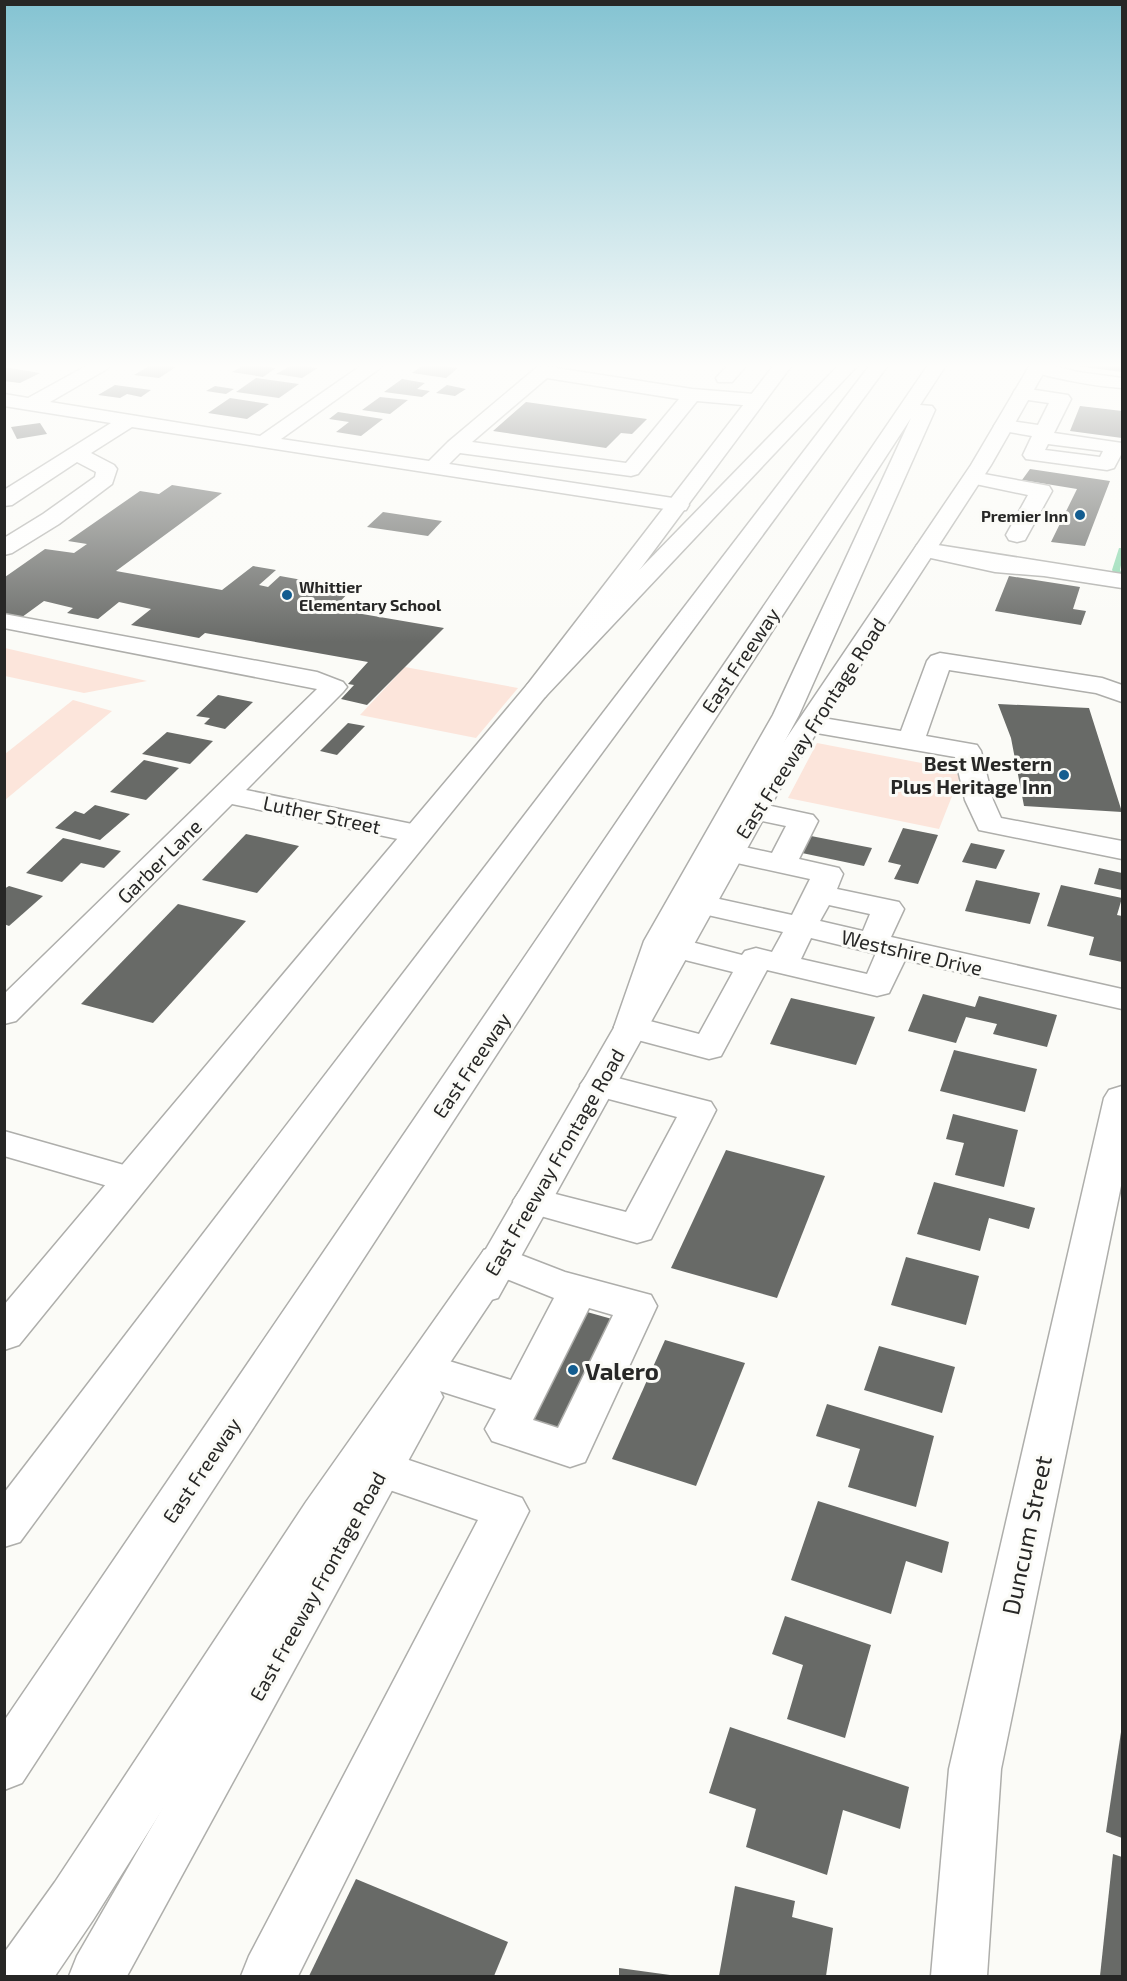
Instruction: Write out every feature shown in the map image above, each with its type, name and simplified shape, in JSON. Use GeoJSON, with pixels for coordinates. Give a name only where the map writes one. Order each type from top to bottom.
{"type":"FeatureCollection","features":[{"type":"Feature","properties":{"kind":"main road"},"geometry":{"type":"LineString","coordinates":[[4,500],[71,457]]}},
{"type":"Feature","properties":{"kind":"main road"},"geometry":{"type":"LineString","coordinates":[[4,548],[51,519],[105,480],[107,468],[84,457]]}},
{"type":"Feature","properties":{"kind":"main road"},"geometry":{"type":"LineString","coordinates":[[365,457],[678,505]]}},
{"type":"Feature","properties":{"kind":"main road"},"geometry":{"type":"LineString","coordinates":[[434,468],[444,457]]}},
{"type":"Feature","properties":{"kind":"main road"},"geometry":{"type":"LineString","coordinates":[[539,457],[631,470],[641,457]]}},
{"type":"Feature","properties":{"kind":"main road"},"geometry":{"type":"LineString","coordinates":[[4,1334],[536,691],[713,457]]}},
{"type":"Feature","properties":{"kind":"main road"},"geometry":{"type":"LineString","coordinates":[[536,691],[760,457]]}},
{"type":"Feature","properties":{"kind":"main road"},"geometry":{"type":"LineString","coordinates":[[4,1528],[809,457]]}},
{"type":"Feature","properties":{"kind":"main road","name":"East Freeway"},"geometry":{"type":"LineString","coordinates":[[4,1766],[875,457]]}},
{"type":"Feature","properties":{"kind":"main road"},"geometry":{"type":"LineString","coordinates":[[730,853],[828,874],[801,926],[767,965],[709,1048],[631,1028],[660,941],[786,715],[903,457]]}},
{"type":"Feature","properties":{"kind":"main road","name":"East Freeway Frontage Road"},"geometry":{"type":"LineString","coordinates":[[97,1977],[498,1260],[753,811],[985,457]]}},
{"type":"Feature","properties":{"kind":"main road"},"geometry":{"type":"LineString","coordinates":[[973,478],[1041,491],[1017,535]]}},
{"type":"Feature","properties":{"kind":"main road"},"geometry":{"type":"LineString","coordinates":[[925,550],[973,559],[1011,561],[1033,568],[1122,581]]}},
{"type":"Feature","properties":{"kind":"main road","name":"Garber Lane"},"geometry":{"type":"LineString","coordinates":[[4,621],[317,680],[334,687],[4,1014]]}},
{"type":"Feature","properties":{"kind":"main road"},"geometry":{"type":"LineString","coordinates":[[911,740],[940,661],[1102,686],[1122,694]]}},
{"type":"Feature","properties":{"kind":"main road"},"geometry":{"type":"LineString","coordinates":[[811,724],[967,751],[979,800],[989,824],[1122,850]]}},
{"type":"Feature","properties":{"kind":"main road","name":"Luther Street"},"geometry":{"type":"LineString","coordinates":[[227,795],[417,834]]}},
{"type":"Feature","properties":{"kind":"main road"},"geometry":{"type":"LineString","coordinates":[[753,811],[803,821],[781,864]]}},
{"type":"Feature","properties":{"kind":"main road"},"geometry":{"type":"LineString","coordinates":[[676,948],[877,986],[888,909],[819,894]]}},
{"type":"Feature","properties":{"kind":"main road","name":"Westshire Drive"},"geometry":{"type":"LineString","coordinates":[[701,904],[1122,999]]}},
{"type":"Feature","properties":{"kind":"main road"},"geometry":{"type":"LineString","coordinates":[[532,1201],[637,1229],[698,1110],[598,1085]]}},
{"type":"Feature","properties":{"kind":"main road","name":"Duncum Street"},"geometry":{"type":"LineString","coordinates":[[959,1977],[975,1769],[1122,1098]]}},
{"type":"Feature","properties":{"kind":"main road"},"geometry":{"type":"LineString","coordinates":[[4,1143],[132,1180]]}},
{"type":"Feature","properties":{"kind":"main road"},"geometry":{"type":"LineString","coordinates":[[22,1977],[74,1901],[322,1516],[498,1260],[555,1284],[578,1290],[637,1306],[570,1449],[507,1429],[578,1290]]}},
{"type":"Feature","properties":{"kind":"main road"},"geometry":{"type":"LineString","coordinates":[[436,1373],[522,1400]]}},
{"type":"Feature","properties":{"kind":"main road"},"geometry":{"type":"LineString","coordinates":[[269,1977],[506,1511],[382,1469]]}},
{"type":"Feature","properties":{"kind":"shaded area"},"geometry":{"type":"Polygon","coordinates":[[[5,648],[147,681],[84,693],[5,676],[5,648]]]}},
{"type":"Feature","properties":{"kind":"shaded area"},"geometry":{"type":"Polygon","coordinates":[[[405,667],[518,688],[476,738],[360,715],[405,667]]]}},
{"type":"Feature","properties":{"kind":"shaded area"},"geometry":{"type":"Polygon","coordinates":[[[73,700],[112,711],[5,800],[5,754],[73,700]]]}},
{"type":"Feature","properties":{"kind":"shaded area"},"geometry":{"type":"Polygon","coordinates":[[[817,743],[958,770],[960,776],[939,829],[788,798],[817,743]]]}},
{"type":"Feature","properties":{"kind":"building","name":"Premier Inn"},"geometry":{"type":"Polygon","coordinates":[[[1030,469],[1110,481],[1085,546],[1051,542],[1077,489],[1022,480],[1030,469]]]}},
{"type":"Feature","properties":{"kind":"building"},"geometry":{"type":"Polygon","coordinates":[[[172,485],[222,493],[116,571],[222,590],[253,566],[276,570],[259,585],[268,587],[280,576],[352,589],[333,609],[444,628],[367,705],[341,699],[354,685],[348,684],[368,662],[205,633],[199,638],[131,625],[151,609],[119,602],[98,619],[67,613],[73,608],[44,601],[18,620],[5,617],[5,577],[45,549],[74,553],[87,544],[68,541],[140,491],[159,494],[172,485]]]}},
{"type":"Feature","properties":{"kind":"building"},"geometry":{"type":"Polygon","coordinates":[[[383,512],[442,521],[428,536],[367,527],[383,512]]]}},
{"type":"Feature","properties":{"kind":"building"},"geometry":{"type":"Polygon","coordinates":[[[1009,576],[1080,587],[1073,609],[1086,611],[1081,625],[995,611],[1009,576]]]}},
{"type":"Feature","properties":{"kind":"building"},"geometry":{"type":"Polygon","coordinates":[[[218,695],[253,702],[225,729],[204,724],[210,718],[196,716],[218,695]]]}},
{"type":"Feature","properties":{"kind":"building","name":"Best Western Plus Heritage Inn"},"geometry":{"type":"Polygon","coordinates":[[[998,704],[1089,708],[1122,812],[1024,806],[1011,738],[998,704]]]}},
{"type":"Feature","properties":{"kind":"building"},"geometry":{"type":"Polygon","coordinates":[[[348,723],[365,726],[337,755],[320,751],[348,723]]]}},
{"type":"Feature","properties":{"kind":"building"},"geometry":{"type":"Polygon","coordinates":[[[167,732],[213,741],[190,764],[142,754],[167,732]]]}},
{"type":"Feature","properties":{"kind":"building"},"geometry":{"type":"Polygon","coordinates":[[[144,760],[179,768],[146,800],[110,792],[144,760]]]}},
{"type":"Feature","properties":{"kind":"building"},"geometry":{"type":"Polygon","coordinates":[[[95,805],[130,814],[100,840],[55,828],[75,811],[84,814],[95,805]]]}},
{"type":"Feature","properties":{"kind":"building"},"geometry":{"type":"Polygon","coordinates":[[[903,828],[938,835],[918,884],[894,879],[901,865],[888,862],[903,828]]]}},
{"type":"Feature","properties":{"kind":"building"},"geometry":{"type":"Polygon","coordinates":[[[246,834],[299,846],[257,893],[202,880],[246,834]]]}},
{"type":"Feature","properties":{"kind":"building"},"geometry":{"type":"Polygon","coordinates":[[[811,836],[872,848],[864,866],[802,853],[811,836]]]}},
{"type":"Feature","properties":{"kind":"building"},"geometry":{"type":"Polygon","coordinates":[[[63,838],[121,851],[104,868],[81,863],[62,882],[26,873],[63,838]]]}},
{"type":"Feature","properties":{"kind":"building"},"geometry":{"type":"Polygon","coordinates":[[[971,843],[1005,850],[996,869],[962,862],[971,843]]]}},
{"type":"Feature","properties":{"kind":"building"},"geometry":{"type":"Polygon","coordinates":[[[1099,868],[1122,873],[1122,890],[1094,884],[1099,868]]]}},
{"type":"Feature","properties":{"kind":"building"},"geometry":{"type":"Polygon","coordinates":[[[976,880],[1040,893],[1030,924],[965,911],[976,880]]]}},
{"type":"Feature","properties":{"kind":"building"},"geometry":{"type":"Polygon","coordinates":[[[1061,885],[1122,898],[1117,915],[1122,916],[1122,962],[1089,955],[1094,937],[1047,926],[1061,885]]]}},
{"type":"Feature","properties":{"kind":"building"},"geometry":{"type":"Polygon","coordinates":[[[9,886],[43,896],[9,926],[4,924],[4,889],[9,886]]]}},
{"type":"Feature","properties":{"kind":"building"},"geometry":{"type":"Polygon","coordinates":[[[178,904],[246,921],[153,1023],[81,1004],[178,904]]]}},
{"type":"Feature","properties":{"kind":"building"},"geometry":{"type":"Polygon","coordinates":[[[923,994],[975,1007],[979,996],[1057,1015],[1047,1047],[993,1034],[997,1024],[966,1017],[956,1043],[908,1031],[923,994]]]}},
{"type":"Feature","properties":{"kind":"building"},"geometry":{"type":"Polygon","coordinates":[[[791,998],[875,1017],[856,1065],[770,1044],[791,998]]]}},
{"type":"Feature","properties":{"kind":"building"},"geometry":{"type":"Polygon","coordinates":[[[954,1050],[1037,1069],[1025,1112],[940,1091],[954,1050]]]}},
{"type":"Feature","properties":{"kind":"building"},"geometry":{"type":"Polygon","coordinates":[[[953,1114],[1018,1130],[1004,1187],[955,1175],[964,1143],[946,1139],[953,1114]]]}},
{"type":"Feature","properties":{"kind":"building"},"geometry":{"type":"Polygon","coordinates":[[[726,1150],[825,1176],[777,1298],[671,1268],[726,1150]]]}},
{"type":"Feature","properties":{"kind":"building"},"geometry":{"type":"Polygon","coordinates":[[[934,1182],[1035,1208],[1029,1229],[989,1218],[980,1251],[917,1234],[934,1182]]]}},
{"type":"Feature","properties":{"kind":"building"},"geometry":{"type":"Polygon","coordinates":[[[906,1257],[979,1276],[966,1325],[891,1305],[906,1257]]]}},
{"type":"Feature","properties":{"kind":"building","name":"Valero"},"geometry":{"type":"Polygon","coordinates":[[[580,1310],[619,1321],[567,1433],[526,1420],[580,1310]]]}},
{"type":"Feature","properties":{"kind":"building"},"geometry":{"type":"Polygon","coordinates":[[[665,1340],[745,1363],[696,1486],[612,1459],[665,1340]]]}},
{"type":"Feature","properties":{"kind":"building"},"geometry":{"type":"Polygon","coordinates":[[[879,1346],[955,1367],[942,1413],[864,1390],[879,1346]]]}},
{"type":"Feature","properties":{"kind":"building"},"geometry":{"type":"Polygon","coordinates":[[[827,1404],[934,1436],[916,1507],[848,1487],[860,1449],[816,1436],[827,1404]]]}},
{"type":"Feature","properties":{"kind":"building"},"geometry":{"type":"Polygon","coordinates":[[[818,1501],[949,1542],[942,1573],[906,1561],[891,1614],[791,1580],[818,1501]]]}},
{"type":"Feature","properties":{"kind":"building"},"geometry":{"type":"Polygon","coordinates":[[[785,1616],[871,1645],[845,1738],[787,1719],[803,1665],[772,1654],[785,1616]]]}},
{"type":"Feature","properties":{"kind":"building"},"geometry":{"type":"Polygon","coordinates":[[[730,1727],[909,1787],[900,1829],[843,1810],[827,1875],[746,1847],[756,1809],[709,1793],[730,1727]]]}},
{"type":"Feature","properties":{"kind":"building"},"geometry":{"type":"Polygon","coordinates":[[[1122,1732],[1122,1838],[1106,1832],[1122,1732]]]}},
{"type":"Feature","properties":{"kind":"building"},"geometry":{"type":"Polygon","coordinates":[[[1113,1854],[1122,1857],[1122,1976],[1100,1976],[1113,1854]]]}},
{"type":"Feature","properties":{"kind":"building"},"geometry":{"type":"Polygon","coordinates":[[[356,1879],[508,1942],[494,1976],[309,1976],[356,1879]]]}},
{"type":"Feature","properties":{"kind":"building"},"geometry":{"type":"Polygon","coordinates":[[[735,1886],[795,1901],[792,1917],[833,1928],[826,1976],[719,1976],[735,1886]]]}},
{"type":"Feature","properties":{"kind":"building"},"geometry":{"type":"Polygon","coordinates":[[[619,1968],[670,1975],[670,1976],[619,1976],[619,1968]]]}},
{"type":"Feature","properties":{"kind":"waterway"},"geometry":{"type":"LineString","coordinates":[[1122,550],[1116,570],[1122,579]]}},
{"type":"Feature","properties":{"kind":"place","name":"Premier Inn"},"geometry":{"type":"Point","coordinates":[1080,515]}},
{"type":"Feature","properties":{"kind":"place","name":"Whittier Elementary School"},"geometry":{"type":"Point","coordinates":[287,595]}},
{"type":"Feature","properties":{"kind":"place","name":"Best Western Plus Heritage Inn"},"geometry":{"type":"Point","coordinates":[1064,775]}},
{"type":"Feature","properties":{"kind":"place","name":"Valero"},"geometry":{"type":"Point","coordinates":[573,1370]}}]}
